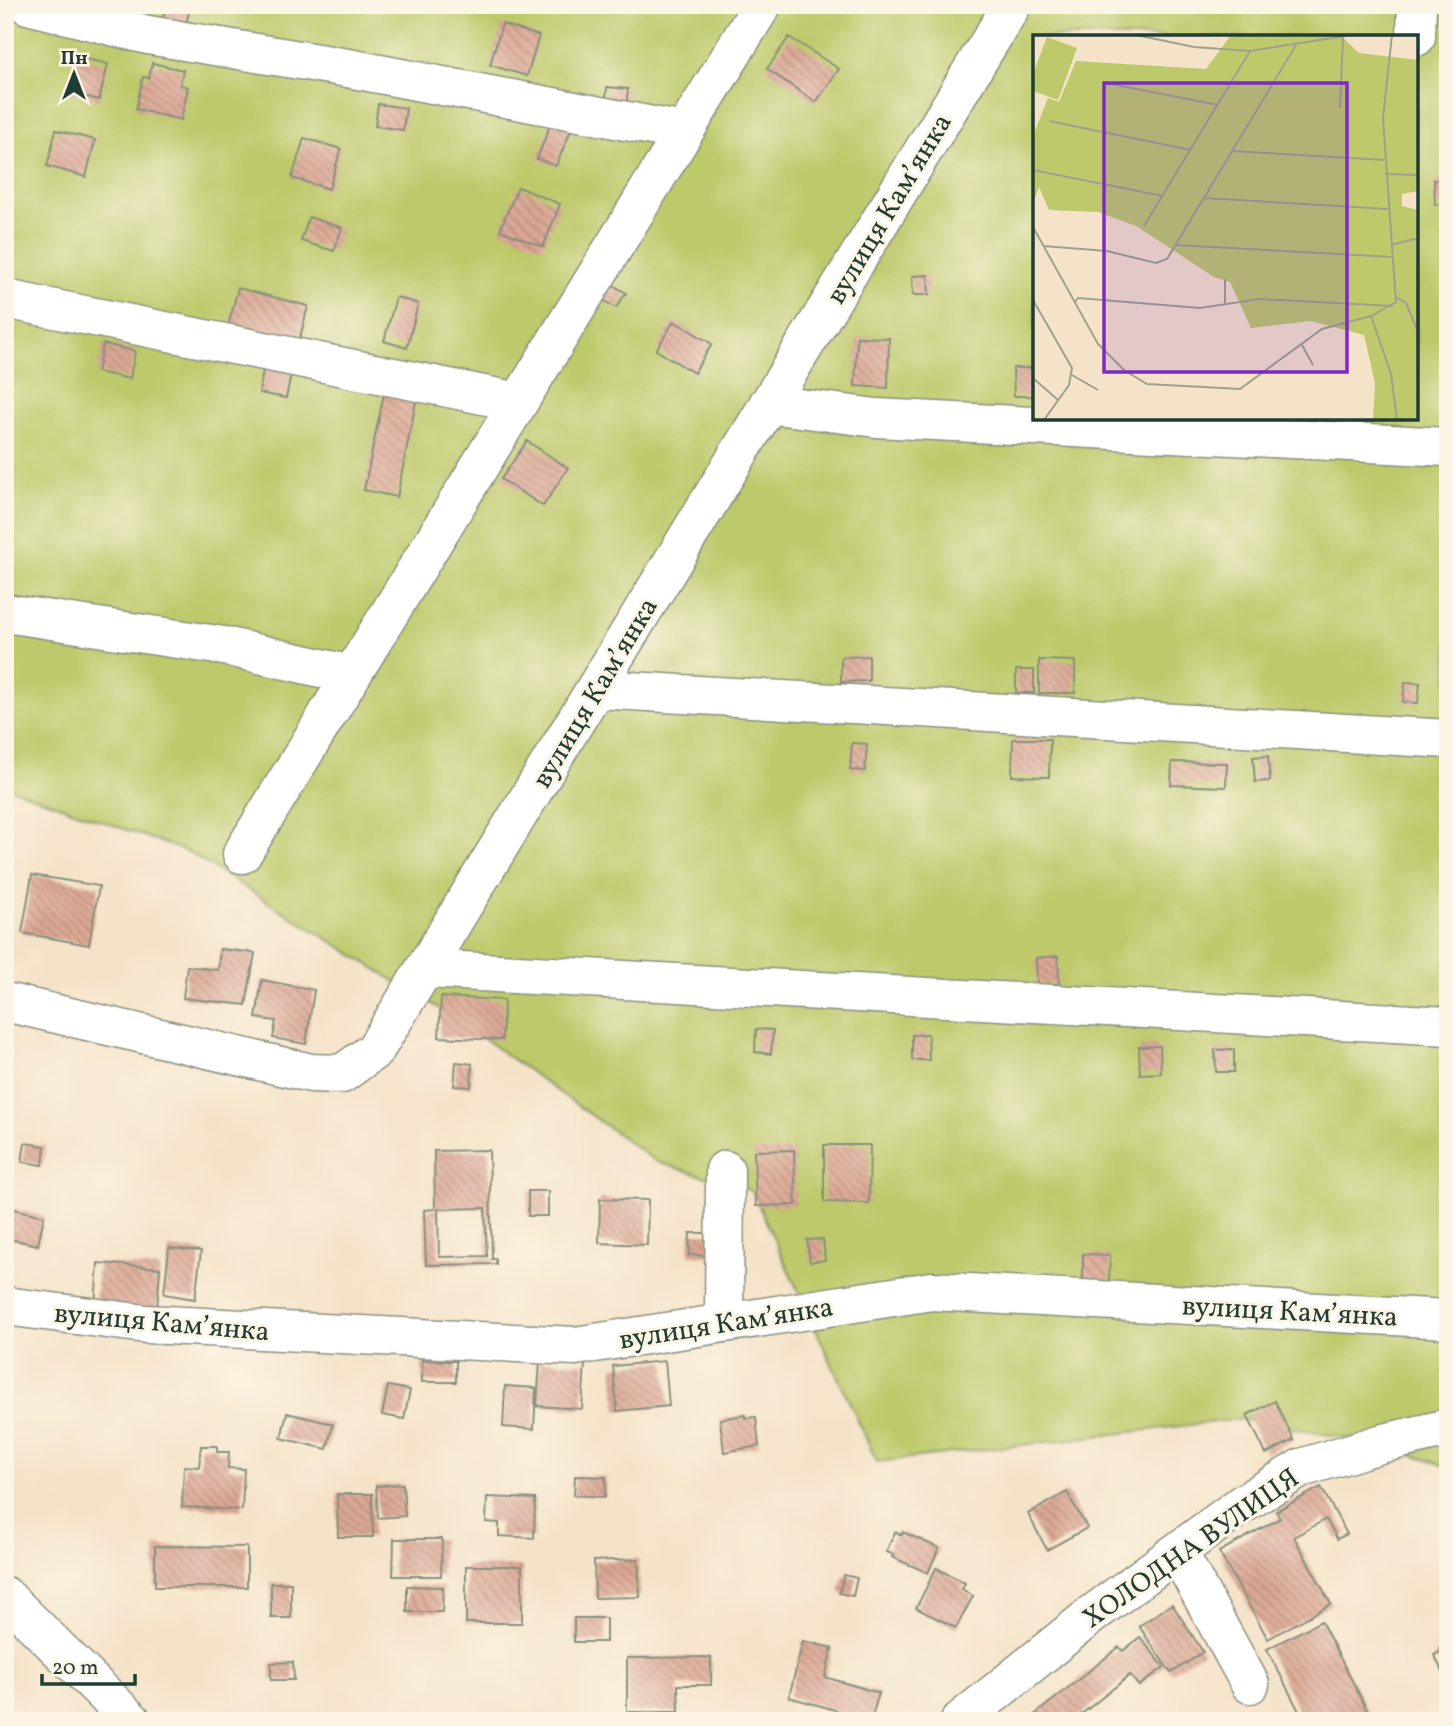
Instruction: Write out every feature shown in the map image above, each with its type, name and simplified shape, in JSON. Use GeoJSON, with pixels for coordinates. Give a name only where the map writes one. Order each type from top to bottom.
{"type":"FeatureCollection","features":[{"type":"Feature","properties":{"kind":"street"},"geometry":{"type":"LineString","coordinates":[[28,5],[148,35],[348,68],[684,132]]}},
{"type":"Feature","properties":{"kind":"street"},"geometry":{"type":"LineString","coordinates":[[242,853],[762,5]]}},
{"type":"Feature","properties":{"kind":"street","name":"вулиця Камʼянка"},"geometry":{"type":"LineString","coordinates":[[5,1002],[312,1073],[342,1074],[375,1050],[1012,5]]}},
{"type":"Feature","properties":{"kind":"street"},"geometry":{"type":"LineString","coordinates":[[1416,35],[1417,5]]}},
{"type":"Feature","properties":{"kind":"street"},"geometry":{"type":"LineString","coordinates":[[5,299],[518,402]]}},
{"type":"Feature","properties":{"kind":"street"},"geometry":{"type":"LineString","coordinates":[[768,404],[931,421],[1448,447]]}},
{"type":"Feature","properties":{"kind":"street"},"geometry":{"type":"LineString","coordinates":[[5,612],[224,646],[352,675]]}},
{"type":"Feature","properties":{"kind":"street"},"geometry":{"type":"LineString","coordinates":[[596,689],[1448,739]]}},
{"type":"Feature","properties":{"kind":"street"},"geometry":{"type":"LineString","coordinates":[[426,969],[1448,1026]]}},
{"type":"Feature","properties":{"kind":"street"},"geometry":{"type":"LineString","coordinates":[[724,1323],[725,1170]]}},
{"type":"Feature","properties":{"kind":"street","name":"вулиця Камʼянка"},"geometry":{"type":"LineString","coordinates":[[5,1306],[146,1324],[575,1346],[932,1291],[1448,1319]]}},
{"type":"Feature","properties":{"kind":"street","name":"ХОЛОДНА ВУЛИЦЯ"},"geometry":{"type":"LineString","coordinates":[[960,1721],[1094,1612],[1241,1506],[1301,1468],[1380,1444],[1448,1428]]}},
{"type":"Feature","properties":{"kind":"street"},"geometry":{"type":"LineString","coordinates":[[1178,1552],[1250,1684]]}},
{"type":"Feature","properties":{"kind":"street"},"geometry":{"type":"LineString","coordinates":[[5,1596],[132,1721]]}},
{"type":"Feature","properties":{"kind":"green space"},"geometry":{"type":"Polygon","coordinates":[[[5,5],[1448,5],[1448,1467],[1380,1444],[1240,1419],[877,1462],[752,1191],[657,1162],[456,1019],[188,852],[5,786],[5,5]]]}},
{"type":"Feature","properties":{"kind":"building"},"geometry":{"type":"Polygon","coordinates":[[[166,5],[191,5],[184,31],[161,24],[166,5]]]}},
{"type":"Feature","properties":{"kind":"building"},"geometry":{"type":"Polygon","coordinates":[[[502,24],[539,36],[527,76],[490,65],[502,24]]]}},
{"type":"Feature","properties":{"kind":"building"},"geometry":{"type":"Polygon","coordinates":[[[789,37],[839,69],[816,102],[767,69],[789,37]]]}},
{"type":"Feature","properties":{"kind":"building"},"geometry":{"type":"Polygon","coordinates":[[[77,57],[108,64],[99,100],[68,92],[77,57]]]}},
{"type":"Feature","properties":{"kind":"building"},"geometry":{"type":"Polygon","coordinates":[[[152,63],[183,70],[180,85],[188,87],[181,120],[136,109],[143,77],[149,78],[152,63]]]}},
{"type":"Feature","properties":{"kind":"building"},"geometry":{"type":"Polygon","coordinates":[[[607,87],[628,89],[626,109],[605,107],[607,87]]]}},
{"type":"Feature","properties":{"kind":"building"},"geometry":{"type":"Polygon","coordinates":[[[378,104],[406,108],[403,130],[375,126],[378,104]]]}},
{"type":"Feature","properties":{"kind":"building"},"geometry":{"type":"Polygon","coordinates":[[[554,115],[574,123],[556,166],[537,159],[554,115]]]}},
{"type":"Feature","properties":{"kind":"building"},"geometry":{"type":"Polygon","coordinates":[[[56,130],[95,140],[86,177],[47,166],[56,130]]]}},
{"type":"Feature","properties":{"kind":"building"},"geometry":{"type":"Polygon","coordinates":[[[304,138],[341,149],[329,189],[292,178],[304,138]]]}},
{"type":"Feature","properties":{"kind":"building"},"geometry":{"type":"Polygon","coordinates":[[[1448,179],[1448,204],[1435,205],[1434,180],[1448,179]]]}},
{"type":"Feature","properties":{"kind":"building"},"geometry":{"type":"Polygon","coordinates":[[[518,187],[560,204],[543,247],[500,230],[518,187]]]}},
{"type":"Feature","properties":{"kind":"building"},"geometry":{"type":"Polygon","coordinates":[[[309,217],[342,228],[334,251],[301,241],[309,217]]]}},
{"type":"Feature","properties":{"kind":"building"},"geometry":{"type":"Polygon","coordinates":[[[928,275],[929,295],[913,295],[912,276],[928,275]]]}},
{"type":"Feature","properties":{"kind":"building"},"geometry":{"type":"Polygon","coordinates":[[[613,285],[626,293],[616,308],[603,300],[613,285]]]}},
{"type":"Feature","properties":{"kind":"building"},"geometry":{"type":"Polygon","coordinates":[[[238,288],[308,306],[297,349],[227,331],[238,288]]]}},
{"type":"Feature","properties":{"kind":"building"},"geometry":{"type":"Polygon","coordinates":[[[396,297],[418,304],[407,348],[384,341],[396,297]]]}},
{"type":"Feature","properties":{"kind":"building"},"geometry":{"type":"Polygon","coordinates":[[[674,321],[712,344],[694,373],[656,350],[674,321]]]}},
{"type":"Feature","properties":{"kind":"building"},"geometry":{"type":"Polygon","coordinates":[[[857,337],[889,338],[888,388],[855,386],[857,337]]]}},
{"type":"Feature","properties":{"kind":"building"},"geometry":{"type":"Polygon","coordinates":[[[103,344],[135,351],[130,379],[97,372],[103,344]]]}},
{"type":"Feature","properties":{"kind":"building"},"geometry":{"type":"Polygon","coordinates":[[[264,365],[292,370],[286,398],[259,393],[264,365]]]}},
{"type":"Feature","properties":{"kind":"building"},"geometry":{"type":"Polygon","coordinates":[[[1013,368],[1033,368],[1033,396],[1014,396],[1013,368]]]}},
{"type":"Feature","properties":{"kind":"building"},"geometry":{"type":"Polygon","coordinates":[[[386,384],[418,391],[397,497],[364,490],[386,384]]]}},
{"type":"Feature","properties":{"kind":"building"},"geometry":{"type":"Polygon","coordinates":[[[527,441],[568,468],[543,506],[501,479],[527,441]]]}},
{"type":"Feature","properties":{"kind":"building"},"geometry":{"type":"Polygon","coordinates":[[[869,656],[869,681],[841,682],[841,657],[869,656]]]}},
{"type":"Feature","properties":{"kind":"building"},"geometry":{"type":"Polygon","coordinates":[[[1039,660],[1075,661],[1075,693],[1039,693],[1039,660]]]}},
{"type":"Feature","properties":{"kind":"building"},"geometry":{"type":"Polygon","coordinates":[[[1016,670],[1034,670],[1034,693],[1016,693],[1016,670]]]}},
{"type":"Feature","properties":{"kind":"building"},"geometry":{"type":"Polygon","coordinates":[[[1405,682],[1420,683],[1418,703],[1403,702],[1405,682]]]}},
{"type":"Feature","properties":{"kind":"building"},"geometry":{"type":"Polygon","coordinates":[[[1013,739],[1050,739],[1049,777],[1012,776],[1013,739]]]}},
{"type":"Feature","properties":{"kind":"building"},"geometry":{"type":"Polygon","coordinates":[[[852,743],[867,744],[865,771],[850,770],[852,743]]]}},
{"type":"Feature","properties":{"kind":"building"},"geometry":{"type":"Polygon","coordinates":[[[1268,756],[1270,781],[1255,782],[1253,757],[1268,756]]]}},
{"type":"Feature","properties":{"kind":"building"},"geometry":{"type":"Polygon","coordinates":[[[1172,762],[1227,763],[1226,787],[1171,785],[1172,762]]]}},
{"type":"Feature","properties":{"kind":"building"},"geometry":{"type":"Polygon","coordinates":[[[32,875],[99,886],[89,945],[22,933],[32,875]]]}},
{"type":"Feature","properties":{"kind":"building"},"geometry":{"type":"Polygon","coordinates":[[[220,949],[255,953],[246,1005],[183,998],[187,966],[218,970],[220,949]]]}},
{"type":"Feature","properties":{"kind":"building"},"geometry":{"type":"Polygon","coordinates":[[[1058,956],[1059,984],[1037,985],[1036,958],[1058,956]]]}},
{"type":"Feature","properties":{"kind":"building"},"geometry":{"type":"Polygon","coordinates":[[[262,980],[314,990],[306,1044],[273,1038],[276,1021],[256,1018],[262,980]]]}},
{"type":"Feature","properties":{"kind":"building"},"geometry":{"type":"Polygon","coordinates":[[[441,997],[504,1000],[502,1040],[439,1037],[441,997]]]}},
{"type":"Feature","properties":{"kind":"building"},"geometry":{"type":"Polygon","coordinates":[[[756,1029],[773,1030],[771,1054],[755,1052],[756,1029]]]}},
{"type":"Feature","properties":{"kind":"building"},"geometry":{"type":"Polygon","coordinates":[[[928,1034],[929,1060],[912,1060],[912,1035],[928,1034]]]}},
{"type":"Feature","properties":{"kind":"building"},"geometry":{"type":"Polygon","coordinates":[[[1160,1046],[1161,1073],[1140,1074],[1139,1047],[1160,1046]]]}},
{"type":"Feature","properties":{"kind":"building"},"geometry":{"type":"Polygon","coordinates":[[[1234,1049],[1234,1072],[1216,1072],[1215,1050],[1234,1049]]]}},
{"type":"Feature","properties":{"kind":"building"},"geometry":{"type":"Polygon","coordinates":[[[456,1062],[472,1064],[471,1087],[454,1086],[456,1062]]]}},
{"type":"Feature","properties":{"kind":"building"},"geometry":{"type":"Polygon","coordinates":[[[25,1143],[45,1146],[43,1165],[22,1162],[25,1143]]]}},
{"type":"Feature","properties":{"kind":"building"},"geometry":{"type":"Polygon","coordinates":[[[824,1145],[870,1145],[869,1203],[824,1202],[824,1145]]]}},
{"type":"Feature","properties":{"kind":"building"},"geometry":{"type":"Polygon","coordinates":[[[489,1150],[492,1259],[496,1259],[496,1264],[426,1265],[424,1210],[435,1209],[434,1151],[489,1150]],[[485,1208],[438,1209],[439,1257],[487,1256],[485,1208]]]}},
{"type":"Feature","properties":{"kind":"building"},"geometry":{"type":"Polygon","coordinates":[[[794,1150],[796,1205],[756,1206],[754,1151],[794,1150]]]}},
{"type":"Feature","properties":{"kind":"building"},"geometry":{"type":"Polygon","coordinates":[[[528,1191],[548,1191],[548,1216],[528,1216],[528,1191]]]}},
{"type":"Feature","properties":{"kind":"building"},"geometry":{"type":"Polygon","coordinates":[[[600,1199],[648,1200],[647,1245],[599,1243],[600,1199]]]}},
{"type":"Feature","properties":{"kind":"building"},"geometry":{"type":"Polygon","coordinates":[[[6,1207],[44,1216],[38,1245],[5,1238],[6,1207]]]}},
{"type":"Feature","properties":{"kind":"building"},"geometry":{"type":"Polygon","coordinates":[[[690,1233],[716,1233],[716,1256],[689,1255],[690,1233]]]}},
{"type":"Feature","properties":{"kind":"building"},"geometry":{"type":"Polygon","coordinates":[[[823,1239],[825,1260],[810,1262],[807,1240],[823,1239]]]}},
{"type":"Feature","properties":{"kind":"building"},"geometry":{"type":"Polygon","coordinates":[[[169,1248],[201,1251],[195,1299],[164,1294],[169,1248]]]}},
{"type":"Feature","properties":{"kind":"building"},"geometry":{"type":"Polygon","coordinates":[[[1083,1254],[1110,1255],[1109,1284],[1083,1284],[1083,1254]]]}},
{"type":"Feature","properties":{"kind":"building"},"geometry":{"type":"Polygon","coordinates":[[[98,1263],[160,1268],[157,1310],[95,1305],[98,1263]]]}},
{"type":"Feature","properties":{"kind":"building"},"geometry":{"type":"Polygon","coordinates":[[[422,1360],[456,1361],[456,1382],[422,1382],[422,1360]]]}},
{"type":"Feature","properties":{"kind":"building"},"geometry":{"type":"Polygon","coordinates":[[[540,1361],[585,1363],[582,1409],[537,1406],[540,1361]]]}},
{"type":"Feature","properties":{"kind":"building"},"geometry":{"type":"Polygon","coordinates":[[[665,1361],[669,1406],[617,1411],[613,1366],[665,1361]]]}},
{"type":"Feature","properties":{"kind":"building"},"geometry":{"type":"Polygon","coordinates":[[[388,1386],[410,1390],[404,1419],[382,1415],[388,1386]]]}},
{"type":"Feature","properties":{"kind":"building"},"geometry":{"type":"Polygon","coordinates":[[[505,1386],[536,1388],[534,1429],[503,1427],[505,1386]]]}},
{"type":"Feature","properties":{"kind":"building"},"geometry":{"type":"Polygon","coordinates":[[[1275,1401],[1294,1440],[1266,1454],[1247,1415],[1275,1401]]]}},
{"type":"Feature","properties":{"kind":"building"},"geometry":{"type":"Polygon","coordinates":[[[287,1413],[333,1424],[327,1449],[281,1438],[287,1413]]]}},
{"type":"Feature","properties":{"kind":"building"},"geometry":{"type":"Polygon","coordinates":[[[745,1415],[745,1418],[756,1417],[759,1446],[724,1452],[720,1419],[745,1415]]]}},
{"type":"Feature","properties":{"kind":"building"},"geometry":{"type":"Polygon","coordinates":[[[201,1446],[217,1446],[217,1452],[229,1452],[228,1468],[244,1469],[242,1510],[182,1507],[184,1466],[199,1467],[201,1446]]]}},
{"type":"Feature","properties":{"kind":"building"},"geometry":{"type":"Polygon","coordinates":[[[575,1476],[606,1477],[605,1497],[574,1495],[575,1476]]]}},
{"type":"Feature","properties":{"kind":"building"},"geometry":{"type":"Polygon","coordinates":[[[403,1484],[405,1516],[378,1518],[376,1486],[403,1484]]]}},
{"type":"Feature","properties":{"kind":"building"},"geometry":{"type":"Polygon","coordinates":[[[1321,1487],[1347,1534],[1337,1539],[1326,1519],[1294,1537],[1331,1604],[1268,1639],[1219,1552],[1280,1518],[1276,1511],[1321,1487]]]}},
{"type":"Feature","properties":{"kind":"building"},"geometry":{"type":"Polygon","coordinates":[[[1067,1492],[1087,1528],[1047,1550],[1028,1514],[1067,1492]]]}},
{"type":"Feature","properties":{"kind":"building"},"geometry":{"type":"Polygon","coordinates":[[[337,1494],[372,1494],[373,1537],[338,1537],[337,1494]]]}},
{"type":"Feature","properties":{"kind":"building"},"geometry":{"type":"Polygon","coordinates":[[[487,1497],[535,1499],[534,1538],[499,1536],[499,1523],[486,1522],[487,1497]]]}},
{"type":"Feature","properties":{"kind":"building"},"geometry":{"type":"Polygon","coordinates":[[[895,1532],[902,1535],[903,1532],[939,1548],[928,1573],[886,1552],[895,1532]]]}},
{"type":"Feature","properties":{"kind":"building"},"geometry":{"type":"Polygon","coordinates":[[[394,1539],[442,1539],[441,1576],[393,1576],[394,1539]]]}},
{"type":"Feature","properties":{"kind":"building"},"geometry":{"type":"Polygon","coordinates":[[[155,1546],[247,1547],[247,1587],[155,1587],[155,1546]]]}},
{"type":"Feature","properties":{"kind":"building"},"geometry":{"type":"Polygon","coordinates":[[[638,1559],[640,1597],[595,1598],[594,1561],[638,1559]]]}},
{"type":"Feature","properties":{"kind":"building"},"geometry":{"type":"Polygon","coordinates":[[[466,1566],[522,1566],[522,1623],[466,1623],[466,1566]]]}},
{"type":"Feature","properties":{"kind":"building"},"geometry":{"type":"Polygon","coordinates":[[[936,1568],[965,1583],[962,1589],[973,1596],[956,1628],[916,1608],[936,1568]]]}},
{"type":"Feature","properties":{"kind":"building"},"geometry":{"type":"Polygon","coordinates":[[[844,1575],[857,1578],[853,1596],[839,1593],[844,1575]]]}},
{"type":"Feature","properties":{"kind":"building"},"geometry":{"type":"Polygon","coordinates":[[[271,1583],[291,1583],[291,1618],[271,1618],[271,1583]]]}},
{"type":"Feature","properties":{"kind":"building"},"geometry":{"type":"Polygon","coordinates":[[[407,1586],[443,1587],[442,1612],[407,1612],[407,1586]]]}},
{"type":"Feature","properties":{"kind":"building"},"geometry":{"type":"Polygon","coordinates":[[[1172,1604],[1203,1652],[1171,1673],[1139,1626],[1172,1604]]]}},
{"type":"Feature","properties":{"kind":"building"},"geometry":{"type":"Polygon","coordinates":[[[574,1618],[606,1618],[606,1642],[574,1642],[574,1618]]]}},
{"type":"Feature","properties":{"kind":"building"},"geometry":{"type":"Polygon","coordinates":[[[1321,1621],[1373,1721],[1304,1721],[1267,1649],[1321,1621]]]}},
{"type":"Feature","properties":{"kind":"building"},"geometry":{"type":"Polygon","coordinates":[[[1140,1637],[1164,1667],[1139,1686],[1130,1675],[1073,1721],[1027,1721],[1119,1647],[1123,1651],[1140,1637]]]}},
{"type":"Feature","properties":{"kind":"building"},"geometry":{"type":"Polygon","coordinates":[[[803,1641],[832,1648],[825,1677],[879,1693],[871,1720],[789,1697],[803,1641]]]}},
{"type":"Feature","properties":{"kind":"building"},"geometry":{"type":"Polygon","coordinates":[[[1448,1648],[1448,1682],[1434,1655],[1448,1648]]]}},
{"type":"Feature","properties":{"kind":"building"},"geometry":{"type":"Polygon","coordinates":[[[711,1657],[711,1685],[678,1685],[679,1712],[627,1712],[627,1658],[711,1657]]]}},
{"type":"Feature","properties":{"kind":"building"},"geometry":{"type":"Polygon","coordinates":[[[293,1662],[294,1680],[271,1680],[271,1663],[293,1662]]]}}]}
